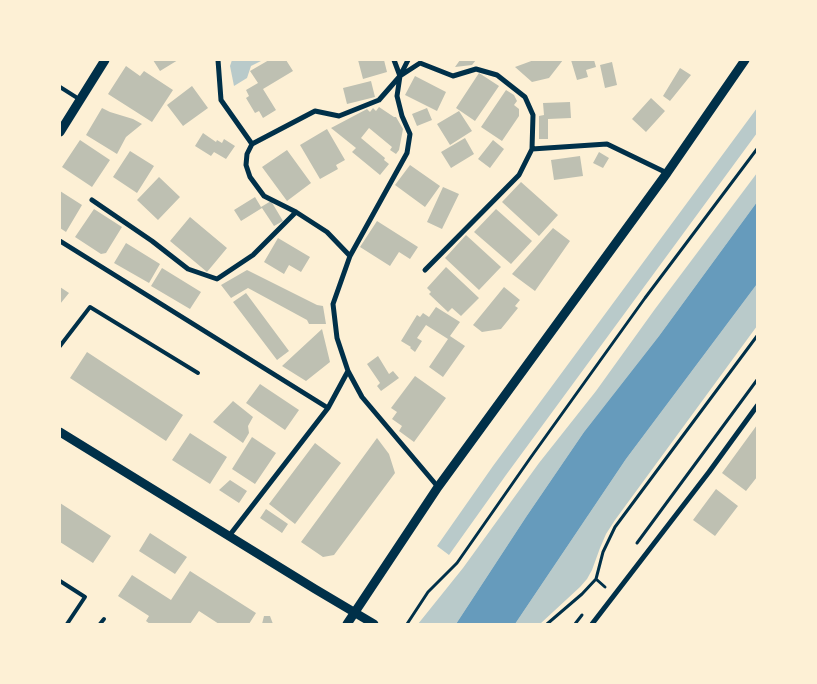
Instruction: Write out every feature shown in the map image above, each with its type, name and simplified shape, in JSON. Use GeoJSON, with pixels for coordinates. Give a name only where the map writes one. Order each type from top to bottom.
{"type":"FeatureCollection","features":[{"type":"Feature","properties":{"kind":"street"},"geometry":{"type":"LineString","coordinates":[[60,132],[105,60]]}},
{"type":"Feature","properties":{"kind":"street"},"geometry":{"type":"LineString","coordinates":[[218,60],[221,100],[252,144]]}},
{"type":"Feature","properties":{"kind":"street"},"geometry":{"type":"LineString","coordinates":[[394,60],[400,76],[397,96],[402,116],[410,134],[407,153],[350,256],[333,304],[337,338],[348,371],[362,397],[438,487]]}},
{"type":"Feature","properties":{"kind":"street"},"geometry":{"type":"LineString","coordinates":[[350,256],[327,232],[296,212],[264,196],[250,177],[246,165],[247,154],[252,144],[315,111],[339,116],[379,100],[400,76],[408,60]]}},
{"type":"Feature","properties":{"kind":"street"},"geometry":{"type":"LineString","coordinates":[[347,624],[438,487],[667,173],[745,60]]}},
{"type":"Feature","properties":{"kind":"street"},"geometry":{"type":"LineString","coordinates":[[400,76],[420,63],[453,76],[476,69],[497,75],[525,97],[533,115],[532,149],[519,174],[425,270]]}},
{"type":"Feature","properties":{"kind":"street"},"geometry":{"type":"LineString","coordinates":[[532,149],[607,144],[667,173]]}},
{"type":"Feature","properties":{"kind":"street"},"geometry":{"type":"LineString","coordinates":[[92,200],[152,241],[188,269],[217,279],[253,255],[296,212]]}},
{"type":"Feature","properties":{"kind":"street"},"geometry":{"type":"LineString","coordinates":[[60,241],[328,408]]}},
{"type":"Feature","properties":{"kind":"street"},"geometry":{"type":"LineString","coordinates":[[228,536],[328,408],[348,371]]}},
{"type":"Feature","properties":{"kind":"street"},"geometry":{"type":"LineString","coordinates":[[592,624],[709,472],[757,406]]}},
{"type":"Feature","properties":{"kind":"street"},"geometry":{"type":"LineString","coordinates":[[60,432],[374,624]]}},
{"type":"Feature","properties":{"kind":"lane"},"geometry":{"type":"LineString","coordinates":[[60,87],[80,100]]}},
{"type":"Feature","properties":{"kind":"lane"},"geometry":{"type":"LineString","coordinates":[[60,346],[90,308],[198,373]]}},
{"type":"Feature","properties":{"kind":"lane"},"geometry":{"type":"LineString","coordinates":[[60,581],[85,597],[67,624]]}},
{"type":"Feature","properties":{"kind":"lane"},"geometry":{"type":"LineString","coordinates":[[100,624],[104,619]]}},
{"type":"Feature","properties":{"kind":"path"},"geometry":{"type":"LineString","coordinates":[[408,624],[428,592],[457,563],[640,306],[757,149]]}},
{"type":"Feature","properties":{"kind":"path"},"geometry":{"type":"LineString","coordinates":[[547,624],[582,594],[596,579],[603,552],[616,527],[757,336]]}},
{"type":"Feature","properties":{"kind":"path"},"geometry":{"type":"LineString","coordinates":[[634,547],[757,380]]}},
{"type":"Feature","properties":{"kind":"path"},"geometry":{"type":"LineString","coordinates":[[596,579],[605,587]]}},
{"type":"Feature","properties":{"kind":"path"},"geometry":{"type":"LineString","coordinates":[[575,624],[587,609]]}},
{"type":"Feature","properties":{"kind":"shaded area"},"geometry":{"type":"Polygon","coordinates":[[[232,60],[263,60],[251,66],[247,78],[234,86],[230,66],[232,60]]]}},
{"type":"Feature","properties":{"kind":"shaded area"},"geometry":{"type":"Polygon","coordinates":[[[757,108],[757,133],[449,555],[437,546],[493,466],[757,108]]]}},
{"type":"Feature","properties":{"kind":"shaded area"},"geometry":{"type":"Polygon","coordinates":[[[757,173],[757,202],[659,336],[584,432],[456,624],[418,624],[463,568],[539,463],[596,391],[757,173]]]}},
{"type":"Feature","properties":{"kind":"shaded area"},"geometry":{"type":"Polygon","coordinates":[[[757,284],[757,326],[615,520],[606,534],[587,579],[540,624],[515,624],[626,459],[757,284]]]}},
{"type":"Feature","properties":{"kind":"water"},"geometry":{"type":"Polygon","coordinates":[[[757,202],[757,284],[626,459],[515,624],[456,624],[584,432],[659,336],[757,202]]]}},
{"type":"Feature","properties":{"kind":"building"},"geometry":{"type":"Polygon","coordinates":[[[153,60],[178,60],[160,71],[153,60]]]}},
{"type":"Feature","properties":{"kind":"building"},"geometry":{"type":"Polygon","coordinates":[[[269,60],[286,60],[293,71],[263,89],[276,110],[263,118],[259,111],[255,113],[246,98],[249,96],[246,90],[258,83],[250,71],[269,60]]]}},
{"type":"Feature","properties":{"kind":"building"},"geometry":{"type":"Polygon","coordinates":[[[358,60],[384,60],[387,72],[363,79],[358,60]]]}},
{"type":"Feature","properties":{"kind":"building"},"geometry":{"type":"Polygon","coordinates":[[[460,60],[476,60],[472,65],[455,67],[460,60]]]}},
{"type":"Feature","properties":{"kind":"building"},"geometry":{"type":"Polygon","coordinates":[[[534,60],[563,60],[549,78],[532,82],[515,67],[534,60]]]}},
{"type":"Feature","properties":{"kind":"building"},"geometry":{"type":"Polygon","coordinates":[[[571,60],[594,60],[596,67],[586,70],[588,77],[577,80],[571,60]]]}},
{"type":"Feature","properties":{"kind":"building"},"geometry":{"type":"Polygon","coordinates":[[[612,62],[617,85],[605,88],[600,65],[612,62]]]}},
{"type":"Feature","properties":{"kind":"building"},"geometry":{"type":"Polygon","coordinates":[[[126,66],[140,76],[144,71],[173,90],[152,122],[108,94],[126,66]]]}},
{"type":"Feature","properties":{"kind":"building"},"geometry":{"type":"Polygon","coordinates":[[[680,68],[691,75],[670,101],[663,96],[680,68]]]}},
{"type":"Feature","properties":{"kind":"building"},"geometry":{"type":"Polygon","coordinates":[[[479,73],[499,86],[475,121],[456,108],[479,73]]]}},
{"type":"Feature","properties":{"kind":"building"},"geometry":{"type":"Polygon","coordinates":[[[415,76],[446,92],[437,111],[405,95],[415,76]]]}},
{"type":"Feature","properties":{"kind":"building"},"geometry":{"type":"Polygon","coordinates":[[[371,81],[375,97],[347,104],[343,88],[371,81]]]}},
{"type":"Feature","properties":{"kind":"building"},"geometry":{"type":"Polygon","coordinates":[[[192,86],[208,108],[183,126],[167,105],[192,86]]]}},
{"type":"Feature","properties":{"kind":"building"},"geometry":{"type":"Polygon","coordinates":[[[506,90],[514,95],[517,101],[514,105],[519,109],[519,116],[502,141],[481,127],[506,90]]]}},
{"type":"Feature","properties":{"kind":"building"},"geometry":{"type":"Polygon","coordinates":[[[651,98],[665,111],[646,132],[632,119],[651,98]]]}},
{"type":"Feature","properties":{"kind":"building"},"geometry":{"type":"Polygon","coordinates":[[[570,102],[571,118],[548,119],[548,139],[539,139],[539,116],[544,115],[543,103],[570,102]]]}},
{"type":"Feature","properties":{"kind":"building"},"geometry":{"type":"Polygon","coordinates":[[[379,107],[396,117],[403,129],[399,150],[396,154],[390,150],[392,147],[369,128],[361,138],[385,158],[384,160],[389,164],[380,175],[352,152],[356,148],[331,128],[367,109],[370,112],[373,108],[376,111],[379,107]]]}},
{"type":"Feature","properties":{"kind":"building"},"geometry":{"type":"Polygon","coordinates":[[[102,108],[142,124],[126,137],[117,154],[86,135],[102,108]]]}},
{"type":"Feature","properties":{"kind":"building"},"geometry":{"type":"Polygon","coordinates":[[[427,108],[432,120],[417,126],[412,114],[427,108]]]}},
{"type":"Feature","properties":{"kind":"building"},"geometry":{"type":"Polygon","coordinates":[[[459,111],[472,131],[450,145],[437,124],[459,111]]]}},
{"type":"Feature","properties":{"kind":"building"},"geometry":{"type":"Polygon","coordinates":[[[327,129],[345,160],[336,165],[338,169],[320,179],[300,145],[327,129]]]}},
{"type":"Feature","properties":{"kind":"building"},"geometry":{"type":"Polygon","coordinates":[[[203,133],[216,142],[217,140],[222,143],[224,139],[235,146],[226,159],[214,152],[211,156],[195,146],[203,133]]]}},
{"type":"Feature","properties":{"kind":"building"},"geometry":{"type":"Polygon","coordinates":[[[465,138],[474,154],[451,168],[441,152],[465,138]]]}},
{"type":"Feature","properties":{"kind":"building"},"geometry":{"type":"Polygon","coordinates":[[[80,140],[110,160],[92,187],[62,167],[80,140]]]}},
{"type":"Feature","properties":{"kind":"building"},"geometry":{"type":"Polygon","coordinates":[[[493,140],[504,149],[490,168],[478,159],[493,140]]]}},
{"type":"Feature","properties":{"kind":"building"},"geometry":{"type":"Polygon","coordinates":[[[287,150],[311,183],[287,201],[262,167],[287,150]]]}},
{"type":"Feature","properties":{"kind":"building"},"geometry":{"type":"Polygon","coordinates":[[[130,151],[154,166],[137,193],[113,177],[130,151]]]}},
{"type":"Feature","properties":{"kind":"building"},"geometry":{"type":"Polygon","coordinates":[[[599,152],[609,158],[603,168],[593,163],[599,152]]]}},
{"type":"Feature","properties":{"kind":"building"},"geometry":{"type":"Polygon","coordinates":[[[580,156],[583,176],[554,180],[551,160],[580,156]]]}},
{"type":"Feature","properties":{"kind":"building"},"geometry":{"type":"Polygon","coordinates":[[[410,165],[440,186],[425,207],[395,185],[410,165]]]}},
{"type":"Feature","properties":{"kind":"building"},"geometry":{"type":"Polygon","coordinates":[[[159,177],[180,197],[158,220],[137,200],[159,177]]]}},
{"type":"Feature","properties":{"kind":"building"},"geometry":{"type":"Polygon","coordinates":[[[521,182],[558,215],[539,236],[502,202],[521,182]]]}},
{"type":"Feature","properties":{"kind":"building"},"geometry":{"type":"Polygon","coordinates":[[[443,187],[459,194],[442,229],[427,222],[443,187]]]}},
{"type":"Feature","properties":{"kind":"building"},"geometry":{"type":"Polygon","coordinates":[[[60,191],[82,205],[66,232],[60,228],[60,191]]]}},
{"type":"Feature","properties":{"kind":"building"},"geometry":{"type":"Polygon","coordinates":[[[255,197],[261,207],[271,201],[283,221],[274,226],[262,208],[241,221],[234,210],[255,197]]]}},
{"type":"Feature","properties":{"kind":"building"},"geometry":{"type":"Polygon","coordinates":[[[94,209],[122,227],[106,253],[101,254],[75,237],[94,209]]]}},
{"type":"Feature","properties":{"kind":"building"},"geometry":{"type":"Polygon","coordinates":[[[496,209],[532,241],[511,264],[474,232],[496,209]]]}},
{"type":"Feature","properties":{"kind":"building"},"geometry":{"type":"Polygon","coordinates":[[[190,217],[227,248],[207,272],[170,241],[190,217]]]}},
{"type":"Feature","properties":{"kind":"building"},"geometry":{"type":"Polygon","coordinates":[[[377,221],[418,247],[410,259],[399,252],[390,266],[360,247],[377,221]]]}},
{"type":"Feature","properties":{"kind":"building"},"geometry":{"type":"Polygon","coordinates":[[[553,228],[570,241],[535,291],[512,274],[553,228]]]}},
{"type":"Feature","properties":{"kind":"building"},"geometry":{"type":"Polygon","coordinates":[[[466,235],[501,267],[479,290],[445,258],[466,235]]]}},
{"type":"Feature","properties":{"kind":"building"},"geometry":{"type":"Polygon","coordinates":[[[278,238],[310,257],[301,272],[289,265],[284,274],[264,262],[278,238]]]}},
{"type":"Feature","properties":{"kind":"building"},"geometry":{"type":"Polygon","coordinates":[[[126,243],[160,264],[149,283],[114,263],[126,243]]]}},
{"type":"Feature","properties":{"kind":"building"},"geometry":{"type":"Polygon","coordinates":[[[446,267],[479,298],[461,316],[452,308],[448,312],[429,294],[431,292],[427,288],[446,267]]]}},
{"type":"Feature","properties":{"kind":"building"},"geometry":{"type":"Polygon","coordinates":[[[162,268],[201,292],[190,309],[151,286],[162,268]]]}},
{"type":"Feature","properties":{"kind":"building"},"geometry":{"type":"Polygon","coordinates":[[[247,270],[317,305],[323,306],[326,324],[309,324],[307,320],[248,288],[231,298],[221,285],[247,270]]]}},
{"type":"Feature","properties":{"kind":"building"},"geometry":{"type":"Polygon","coordinates":[[[60,287],[69,293],[60,304],[60,287]]]}},
{"type":"Feature","properties":{"kind":"building"},"geometry":{"type":"Polygon","coordinates":[[[504,287],[520,300],[515,306],[518,308],[501,329],[482,332],[473,325],[504,287]]]}},
{"type":"Feature","properties":{"kind":"building"},"geometry":{"type":"Polygon","coordinates":[[[246,293],[289,351],[277,360],[233,302],[246,293]]]}},
{"type":"Feature","properties":{"kind":"building"},"geometry":{"type":"Polygon","coordinates":[[[436,307],[460,322],[450,336],[465,346],[443,377],[429,367],[448,339],[426,325],[417,338],[422,341],[415,352],[401,341],[417,315],[420,317],[423,313],[429,317],[436,307]]]}},
{"type":"Feature","properties":{"kind":"building"},"geometry":{"type":"Polygon","coordinates":[[[322,329],[330,362],[306,381],[282,366],[322,329]]]}},
{"type":"Feature","properties":{"kind":"building"},"geometry":{"type":"Polygon","coordinates":[[[87,352],[183,415],[166,441],[70,378],[87,352]]]}},
{"type":"Feature","properties":{"kind":"building"},"geometry":{"type":"Polygon","coordinates":[[[378,356],[389,374],[393,371],[399,378],[381,391],[377,386],[380,383],[367,364],[378,356]]]}},
{"type":"Feature","properties":{"kind":"building"},"geometry":{"type":"Polygon","coordinates":[[[415,376],[446,398],[414,442],[399,431],[402,426],[392,419],[397,412],[391,408],[415,376]]]}},
{"type":"Feature","properties":{"kind":"building"},"geometry":{"type":"Polygon","coordinates":[[[260,384],[299,410],[285,430],[246,403],[260,384]]]}},
{"type":"Feature","properties":{"kind":"building"},"geometry":{"type":"Polygon","coordinates":[[[233,401],[253,417],[248,426],[249,433],[243,443],[213,422],[233,401]]]}},
{"type":"Feature","properties":{"kind":"building"},"geometry":{"type":"Polygon","coordinates":[[[757,425],[757,477],[746,491],[722,473],[757,425]]]}},
{"type":"Feature","properties":{"kind":"building"},"geometry":{"type":"Polygon","coordinates":[[[190,433],[227,457],[210,484],[172,460],[190,433]]]}},
{"type":"Feature","properties":{"kind":"building"},"geometry":{"type":"Polygon","coordinates":[[[252,437],[276,453],[255,484],[232,469],[252,437]]]}},
{"type":"Feature","properties":{"kind":"building"},"geometry":{"type":"Polygon","coordinates":[[[377,438],[389,454],[395,473],[334,555],[323,557],[301,542],[377,438]]]}},
{"type":"Feature","properties":{"kind":"building"},"geometry":{"type":"Polygon","coordinates":[[[315,443],[341,463],[295,524],[269,504],[315,443]]]}},
{"type":"Feature","properties":{"kind":"building"},"geometry":{"type":"Polygon","coordinates":[[[230,480],[247,491],[239,503],[219,490],[230,480]]]}},
{"type":"Feature","properties":{"kind":"building"},"geometry":{"type":"Polygon","coordinates":[[[716,489],[738,506],[715,536],[693,520],[716,489]]]}},
{"type":"Feature","properties":{"kind":"building"},"geometry":{"type":"Polygon","coordinates":[[[60,503],[111,536],[93,563],[60,542],[60,503]]]}},
{"type":"Feature","properties":{"kind":"building"},"geometry":{"type":"Polygon","coordinates":[[[266,509],[288,524],[282,533],[260,518],[266,509]]]}},
{"type":"Feature","properties":{"kind":"building"},"geometry":{"type":"Polygon","coordinates":[[[150,533],[187,557],[175,574],[139,551],[150,533]]]}},
{"type":"Feature","properties":{"kind":"building"},"geometry":{"type":"Polygon","coordinates":[[[190,571],[256,613],[249,624],[219,624],[199,611],[190,624],[150,624],[146,621],[149,616],[118,596],[132,575],[171,600],[190,571]]]}},
{"type":"Feature","properties":{"kind":"building"},"geometry":{"type":"Polygon","coordinates":[[[264,616],[270,616],[273,624],[262,624],[264,616]]]}}]}
